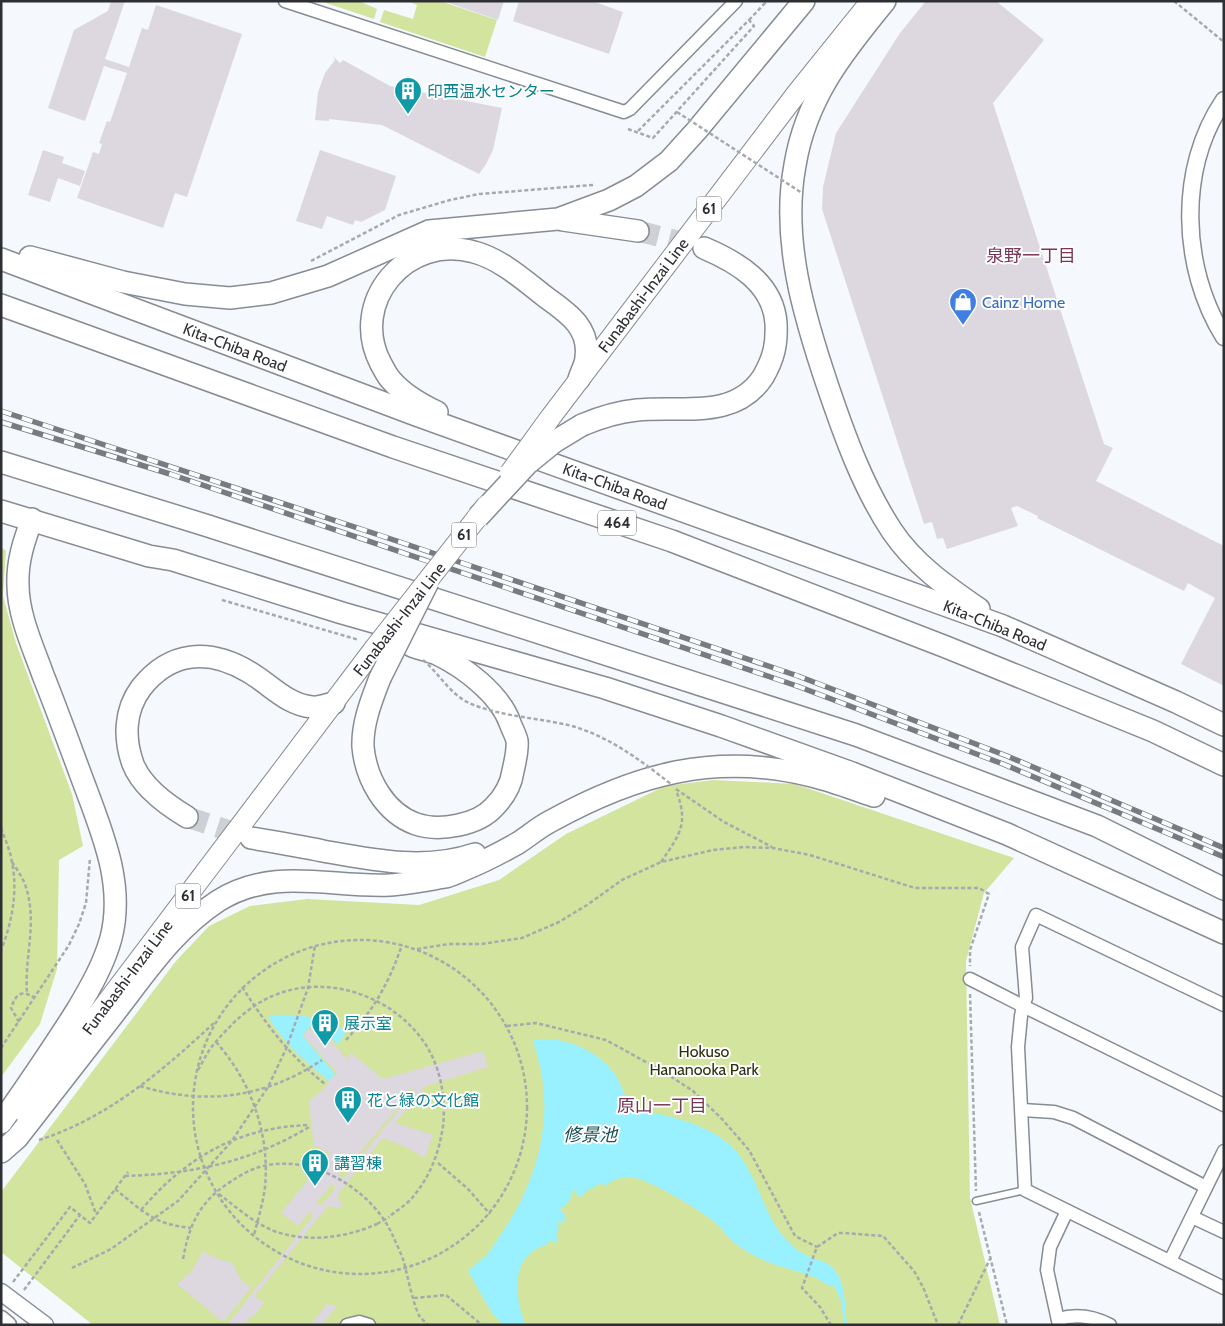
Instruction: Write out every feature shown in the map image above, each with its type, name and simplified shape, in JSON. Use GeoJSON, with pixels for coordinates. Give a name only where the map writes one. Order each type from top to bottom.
{"type":"FeatureCollection","features":[{"type":"Feature","properties":{"kind":"highway"},"geometry":{"type":"LineString","coordinates":[[558,219],[609,200],[636,186],[669,161],[804,1]]}},
{"type":"Feature","properties":{"kind":"highway"},"geometry":{"type":"LineString","coordinates":[[885,1],[835,64],[812,106],[795,164],[791,206],[793,247],[802,300],[843,431],[868,490],[893,533],[920,564],[1003,626]]}},
{"type":"Feature","properties":{"kind":"highway"},"geometry":{"type":"LineString","coordinates":[[1,249],[132,284],[185,294],[230,298],[272,293],[328,276],[429,231],[558,219],[638,231]]}},
{"type":"Feature","properties":{"kind":"highway"},"geometry":{"type":"LineString","coordinates":[[579,379],[586,358],[586,339],[574,318],[503,265],[474,252],[447,248],[419,255],[403,264],[387,281],[377,300],[371,327],[374,351],[390,379],[416,402],[452,419],[634,486],[686,512]]}},
{"type":"Feature","properties":{"kind":"highway"},"geometry":{"type":"LineString","coordinates":[[478,517],[527,464],[554,442],[582,425],[608,414],[639,410],[708,408],[742,398],[757,385],[770,365],[777,341],[775,311],[763,287],[744,268],[704,248]]}},
{"type":"Feature","properties":{"kind":"highway","name":"Kita-Chiba Road"},"geometry":{"type":"LineString","coordinates":[[1,259],[407,412],[1003,626],[1224,725]]}},
{"type":"Feature","properties":{"kind":"highway","name":"Kita-Chiba Road"},"geometry":{"type":"LineString","coordinates":[[1,305],[393,447],[672,541],[955,651],[1153,731],[1224,765]]}},
{"type":"Feature","properties":{"kind":"highway"},"geometry":{"type":"LineString","coordinates":[[1,462],[215,528],[856,735],[1097,826],[1224,889]]}},
{"type":"Feature","properties":{"kind":"highway"},"geometry":{"type":"LineString","coordinates":[[1,511],[149,556],[183,563],[342,613],[614,691],[721,726],[852,773],[1007,834],[1224,933]]}},
{"type":"Feature","properties":{"kind":"highway"},"geometry":{"type":"LineString","coordinates":[[1,1123],[87,992],[101,965],[111,938],[116,906],[112,869],[101,827],[22,614],[18,587],[19,561],[32,519]]}},
{"type":"Feature","properties":{"kind":"highway"},"geometry":{"type":"LineString","coordinates":[[149,556],[174,571],[437,654],[469,674],[487,690],[506,712],[517,741],[510,785],[494,809],[467,824],[439,828],[416,824],[400,815],[382,798],[368,774],[363,746],[368,711],[380,678],[428,582]]}},
{"type":"Feature","properties":{"kind":"highway"},"geometry":{"type":"LineString","coordinates":[[187,817],[160,798],[147,785],[135,769],[128,749],[126,730],[129,711],[142,687],[166,665],[185,657],[204,656],[228,662],[250,672],[292,702],[313,707],[334,703]]}},
{"type":"Feature","properties":{"kind":"highway"},"geometry":{"type":"LineString","coordinates":[[251,838],[353,857],[406,864],[441,862],[470,856],[502,845],[540,827],[583,803],[645,780],[691,768],[722,766],[757,767],[814,776],[1071,862]]}},
{"type":"Feature","properties":{"kind":"highway"},"geometry":{"type":"LineString","coordinates":[[1,1152],[17,1138],[182,928],[220,900],[254,886],[286,880],[390,885],[449,876],[485,861],[540,827]]}},
{"type":"Feature","properties":{"kind":"main road","name":"Funabashi-Inzai Line"},"geometry":{"type":"LineString","coordinates":[[1,1142],[334,703],[369,646],[428,582],[579,379],[797,93],[872,1]]}},
{"type":"Feature","properties":{"kind":"street"},"geometry":{"type":"LineString","coordinates":[[285,1],[624,112],[630,109],[736,1]]}},
{"type":"Feature","properties":{"kind":"street"},"geometry":{"type":"LineString","coordinates":[[1224,100],[1204,137],[1195,169],[1190,201],[1191,240],[1198,275],[1209,310],[1224,337]]}},
{"type":"Feature","properties":{"kind":"street"},"geometry":{"type":"LineString","coordinates":[[1224,1005],[1036,915],[1022,947],[1026,998],[1021,1016],[1018,1046],[1025,1190],[1224,1288]]}},
{"type":"Feature","properties":{"kind":"street"},"geometry":{"type":"LineString","coordinates":[[970,979],[1224,1105]]}},
{"type":"Feature","properties":{"kind":"street"},"geometry":{"type":"LineString","coordinates":[[1022,1110],[1054,1112],[1073,1118],[1206,1187]]}},
{"type":"Feature","properties":{"kind":"street"},"geometry":{"type":"LineString","coordinates":[[1170,1261],[1224,1151]]}},
{"type":"Feature","properties":{"kind":"street"},"geometry":{"type":"LineString","coordinates":[[1067,1211],[1050,1247],[1047,1270],[1058,1322],[1072,1315],[1101,1320],[1110,1325]]}},
{"type":"Feature","properties":{"kind":"street"},"geometry":{"type":"LineString","coordinates":[[1192,1217],[1224,1232]]}},
{"type":"Feature","properties":{"kind":"street"},"geometry":{"type":"LineString","coordinates":[[7,1287],[45,1325]]}},
{"type":"Feature","properties":{"kind":"street"},"geometry":{"type":"LineString","coordinates":[[1,1319],[8,1325]]}},
{"type":"Feature","properties":{"kind":"street"},"geometry":{"type":"LineString","coordinates":[[348,1325],[359,1322],[369,1325]]}},
{"type":"Feature","properties":{"kind":"lane"},"geometry":{"type":"LineString","coordinates":[[976,1201],[1025,1190]]}},
{"type":"Feature","properties":{"kind":"path"},"geometry":{"type":"LineString","coordinates":[[637,132],[749,20],[765,3],[763,1]]}},
{"type":"Feature","properties":{"kind":"path"},"geometry":{"type":"LineString","coordinates":[[1174,1],[1224,42]]}},
{"type":"Feature","properties":{"kind":"path"},"geometry":{"type":"LineString","coordinates":[[628,129],[653,138],[754,26],[749,20]]}},
{"type":"Feature","properties":{"kind":"path"},"geometry":{"type":"LineString","coordinates":[[677,112],[802,193]]}},
{"type":"Feature","properties":{"kind":"path"},"geometry":{"type":"LineString","coordinates":[[687,127],[693,120]]}},
{"type":"Feature","properties":{"kind":"path"},"geometry":{"type":"LineString","coordinates":[[802,202],[803,183]]}},
{"type":"Feature","properties":{"kind":"path"},"geometry":{"type":"LineString","coordinates":[[305,264],[399,215],[450,200],[479,194],[595,185]]}},
{"type":"Feature","properties":{"kind":"path"},"geometry":{"type":"LineString","coordinates":[[222,600],[369,646]]}},
{"type":"Feature","properties":{"kind":"path"},"geometry":{"type":"LineString","coordinates":[[417,658],[423,660],[431,667],[458,697],[474,705],[494,711],[571,726],[593,733],[631,753],[676,789],[724,822],[774,848]]}},
{"type":"Feature","properties":{"kind":"path"},"geometry":{"type":"LineString","coordinates":[[664,786],[676,784]]}},
{"type":"Feature","properties":{"kind":"path"},"geometry":{"type":"LineString","coordinates":[[661,862],[677,839],[681,828],[683,815],[676,789]]}},
{"type":"Feature","properties":{"kind":"path"},"geometry":{"type":"LineString","coordinates":[[1,828],[12,862],[14,880],[13,910],[1,950]]}},
{"type":"Feature","properties":{"kind":"path"},"geometry":{"type":"LineString","coordinates":[[416,949],[449,944],[482,944],[522,938],[559,922],[622,880],[661,862],[712,850],[744,847],[774,848],[810,855],[915,888],[979,888],[989,894],[970,950],[976,1201],[1007,1325]]}},
{"type":"Feature","properties":{"kind":"path"},"geometry":{"type":"LineString","coordinates":[[1,1048],[69,944],[79,924],[86,903],[90,856]]}},
{"type":"Feature","properties":{"kind":"path"},"geometry":{"type":"LineString","coordinates":[[12,862],[24,881],[32,918],[31,938],[26,963],[27,993]]}},
{"type":"Feature","properties":{"kind":"path"},"geometry":{"type":"LineString","coordinates":[[370,939],[402,945],[443,961],[468,979],[490,1000],[507,1026],[520,1057],[527,1090],[527,1124],[520,1157],[507,1188],[490,1214],[464,1239],[435,1257],[405,1269],[358,1274],[334,1272],[312,1267],[270,1247],[254,1235],[235,1217],[216,1191],[200,1156],[195,1134],[193,1097],[196,1073],[205,1043],[215,1022],[242,987],[261,971],[302,949],[347,940],[370,939]]}},
{"type":"Feature","properties":{"kind":"path"},"geometry":{"type":"LineString","coordinates":[[346,1040],[360,1025],[377,1001],[393,972],[402,945]]}},
{"type":"Feature","properties":{"kind":"path"},"geometry":{"type":"LineString","coordinates":[[72,1268],[111,1249],[178,1201],[232,1140],[268,1087],[286,1049],[308,988],[315,946]]}},
{"type":"Feature","properties":{"kind":"path"},"geometry":{"type":"LineString","coordinates":[[242,987],[266,1024],[286,1049],[326,1085]]}},
{"type":"Feature","properties":{"kind":"path"},"geometry":{"type":"LineString","coordinates":[[196,1073],[216,1042],[240,1016],[275,995],[318,987],[361,993],[398,1014],[426,1045],[442,1085],[444,1115],[440,1146],[428,1176],[411,1199],[377,1224],[362,1230],[333,1237],[303,1237],[274,1230],[248,1216],[216,1191]]}},
{"type":"Feature","properties":{"kind":"path"},"geometry":{"type":"LineString","coordinates":[[19,1022],[11,1008],[17,996],[27,993],[35,998]]}},
{"type":"Feature","properties":{"kind":"path"},"geometry":{"type":"LineString","coordinates":[[38,1140],[83,1123],[109,1108],[152,1078],[215,1022]]}},
{"type":"Feature","properties":{"kind":"path"},"geometry":{"type":"LineString","coordinates":[[507,1026],[536,1023],[606,1040],[664,1072],[693,1091],[722,1119],[749,1150],[795,1236],[816,1247]]}},
{"type":"Feature","properties":{"kind":"path"},"geometry":{"type":"LineString","coordinates":[[216,1042],[227,1054],[250,1092],[262,1130],[265,1150],[264,1195],[254,1235]]}},
{"type":"Feature","properties":{"kind":"path"},"geometry":{"type":"LineString","coordinates":[[140,1086],[159,1092],[193,1097],[236,1096],[268,1087],[308,1070],[322,1060]]}},
{"type":"Feature","properties":{"kind":"path"},"geometry":{"type":"LineString","coordinates":[[125,1176],[159,1175],[178,1173],[207,1169],[265,1150],[285,1141],[309,1126],[288,1126],[262,1130],[232,1140],[200,1156],[178,1173],[159,1188],[141,1210]]}},
{"type":"Feature","properties":{"kind":"path"},"geometry":{"type":"LineString","coordinates":[[58,1140],[85,1184],[97,1214]]}},
{"type":"Feature","properties":{"kind":"path"},"geometry":{"type":"LineString","coordinates":[[438,1163],[468,1189],[490,1214]]}},
{"type":"Feature","properties":{"kind":"path"},"geometry":{"type":"LineString","coordinates":[[183,1259],[191,1228],[216,1191],[250,1170],[286,1164],[304,1165],[321,1170],[349,1185],[375,1210],[391,1232],[403,1260],[420,1316],[428,1325]]}},
{"type":"Feature","properties":{"kind":"path"},"geometry":{"type":"LineString","coordinates":[[7,1287],[70,1207],[90,1223],[128,1172]]}},
{"type":"Feature","properties":{"kind":"path"},"geometry":{"type":"LineString","coordinates":[[115,1189],[153,1219],[166,1224],[191,1228]]}},
{"type":"Feature","properties":{"kind":"path"},"geometry":{"type":"LineString","coordinates":[[23,1290],[80,1215]]}},
{"type":"Feature","properties":{"kind":"path"},"geometry":{"type":"LineString","coordinates":[[830,1325],[820,1307],[802,1288],[816,1247],[838,1233],[878,1234],[883,1236],[914,1271],[923,1287],[938,1325]]}},
{"type":"Feature","properties":{"kind":"path"},"geometry":{"type":"LineString","coordinates":[[958,1325],[990,1258]]}},
{"type":"Feature","properties":{"kind":"path"},"geometry":{"type":"LineString","coordinates":[[414,1298],[446,1295],[482,1325]]}},
{"type":"Feature","properties":{"kind":"green space"},"geometry":{"type":"Polygon","coordinates":[[[320,1],[359,1],[377,9],[374,19],[320,1]]]}},
{"type":"Feature","properties":{"kind":"green space"},"geometry":{"type":"Polygon","coordinates":[[[408,1],[440,1],[497,20],[485,57],[380,22],[384,10],[413,19],[417,5],[408,1]]]}},
{"type":"Feature","properties":{"kind":"green space"},"geometry":{"type":"Polygon","coordinates":[[[1,547],[6,551],[3,596],[16,643],[72,794],[83,846],[59,860],[57,969],[40,1024],[1,1077],[1,547]]]}},
{"type":"Feature","properties":{"kind":"green space","name":"Hokuso Hananooka Park"},"geometry":{"type":"Polygon","coordinates":[[[714,780],[795,784],[1014,858],[984,893],[966,961],[970,1198],[1000,1325],[93,1325],[1,1252],[1,1192],[176,961],[209,926],[250,906],[307,899],[419,905],[499,880],[566,834],[665,786],[714,780]]]}},
{"type":"Feature","properties":{"kind":"water"},"geometry":{"type":"Polygon","coordinates":[[[278,1014],[279,1016],[305,1016],[323,1020],[346,1032],[338,1045],[316,1021],[302,1035],[335,1074],[329,1081],[288,1044],[268,1017],[278,1014]]]}},
{"type":"Feature","properties":{"kind":"water","name":"修景池"},"geometry":{"type":"Polygon","coordinates":[[[533,1040],[558,1040],[587,1050],[603,1061],[616,1076],[629,1105],[633,1108],[682,1120],[726,1141],[738,1153],[747,1167],[768,1212],[784,1237],[798,1251],[826,1263],[837,1274],[845,1299],[847,1325],[844,1325],[841,1300],[834,1286],[828,1286],[823,1281],[806,1274],[767,1262],[738,1246],[706,1215],[686,1203],[642,1180],[620,1178],[607,1185],[599,1184],[590,1190],[588,1188],[584,1195],[579,1197],[575,1189],[570,1195],[571,1199],[564,1207],[559,1208],[565,1215],[564,1224],[557,1221],[559,1229],[556,1234],[558,1240],[555,1243],[549,1240],[548,1244],[533,1251],[521,1266],[518,1276],[518,1296],[525,1325],[503,1325],[492,1313],[468,1271],[486,1256],[508,1223],[519,1205],[535,1167],[543,1126],[544,1105],[542,1074],[533,1040]]]}},
{"type":"Feature","properties":{"kind":"building"},"geometry":{"type":"Polygon","coordinates":[[[111,1],[125,1],[105,59],[129,67],[142,28],[148,30],[156,5],[242,34],[187,197],[175,193],[163,228],[77,198],[93,152],[99,154],[102,144],[99,143],[107,121],[110,122],[127,73],[104,66],[85,121],[48,108],[74,30],[108,11],[111,1]]]}},
{"type":"Feature","properties":{"kind":"building"},"geometry":{"type":"Polygon","coordinates":[[[443,1],[504,1],[498,20],[443,1]]]}},
{"type":"Feature","properties":{"kind":"building"},"geometry":{"type":"Polygon","coordinates":[[[519,1],[592,1],[623,12],[609,54],[513,21],[519,1]]]}},
{"type":"Feature","properties":{"kind":"building","name":"Cainz Home"},"geometry":{"type":"Polygon","coordinates":[[[926,1],[996,1],[1044,40],[993,103],[1104,444],[1113,448],[1096,481],[1224,546],[1224,686],[1181,664],[1215,598],[1188,583],[1184,591],[1037,518],[1038,516],[1017,506],[1011,508],[1018,526],[947,549],[943,538],[937,539],[932,522],[924,524],[822,209],[823,187],[836,133],[900,33],[926,1]]]}},
{"type":"Feature","properties":{"kind":"building","name":"印西温水センター"},"geometry":{"type":"Polygon","coordinates":[[[333,56],[340,63],[343,60],[390,86],[502,108],[493,150],[479,174],[382,125],[329,119],[329,121],[315,120],[318,92],[325,73],[335,60],[333,56]]]}},
{"type":"Feature","properties":{"kind":"building"},"geometry":{"type":"Polygon","coordinates":[[[43,150],[64,157],[62,163],[85,171],[80,186],[58,178],[50,202],[28,195],[43,150]]]}},
{"type":"Feature","properties":{"kind":"building"},"geometry":{"type":"Polygon","coordinates":[[[320,150],[396,176],[385,210],[361,222],[355,220],[353,225],[327,216],[322,229],[296,221],[320,150]]]}},
{"type":"Feature","properties":{"kind":"building"},"geometry":{"type":"Polygon","coordinates":[[[316,1024],[347,1059],[351,1053],[383,1079],[483,1051],[488,1067],[426,1086],[395,1123],[433,1135],[425,1158],[408,1148],[383,1138],[337,1195],[341,1207],[328,1206],[255,1296],[264,1303],[253,1317],[251,1316],[244,1325],[227,1325],[313,1216],[310,1211],[298,1226],[281,1213],[330,1153],[314,1146],[309,1101],[337,1073],[303,1035],[316,1024]],[[416,1088],[400,1093],[406,1098],[338,1176],[344,1178],[416,1088]],[[333,1183],[316,1203],[322,1205],[335,1189],[333,1183]]]}},
{"type":"Feature","properties":{"kind":"building"},"geometry":{"type":"Polygon","coordinates":[[[203,1251],[213,1257],[232,1263],[242,1281],[251,1288],[223,1322],[177,1284],[192,1271],[203,1251]]]}},
{"type":"Feature","properties":{"kind":"building"},"geometry":{"type":"Polygon","coordinates":[[[327,1304],[337,1306],[322,1325],[310,1325],[327,1304]]]}},
{"type":"Feature","properties":{"kind":"tunnel"},"geometry":{"type":"LineString","coordinates":[[638,231],[701,247]]}},
{"type":"Feature","properties":{"kind":"tunnel"},"geometry":{"type":"LineString","coordinates":[[187,817],[251,838]]}},
{"type":"Feature","properties":{"kind":"railway"},"geometry":{"type":"LineString","coordinates":[[1,411],[379,535],[798,676],[1007,756],[1224,848]]}},
{"type":"Feature","properties":{"kind":"railway"},"geometry":{"type":"LineString","coordinates":[[1,422],[170,474],[797,686],[1003,764],[1224,857]]}},
{"type":"Feature","properties":{"kind":"place","name":"印西温水センター"},"geometry":{"type":"Point","coordinates":[408,115]}},
{"type":"Feature","properties":{"kind":"place","name":"Cainz Home"},"geometry":{"type":"Point","coordinates":[963,326]}},
{"type":"Feature","properties":{"kind":"place","name":"展示室"},"geometry":{"type":"Point","coordinates":[325,1047]}},
{"type":"Feature","properties":{"kind":"place","name":"花と緑の文化館"},"geometry":{"type":"Point","coordinates":[348,1124]}},
{"type":"Feature","properties":{"kind":"place","name":"講習棟"},"geometry":{"type":"Point","coordinates":[315,1187]}},
{"type":"Feature","properties":{"kind":"district","name":"泉野一丁目"},"geometry":{"type":"Point","coordinates":[1031,256]}},
{"type":"Feature","properties":{"kind":"district","name":"原山一丁目"},"geometry":{"type":"Point","coordinates":[662,1106]}}]}
